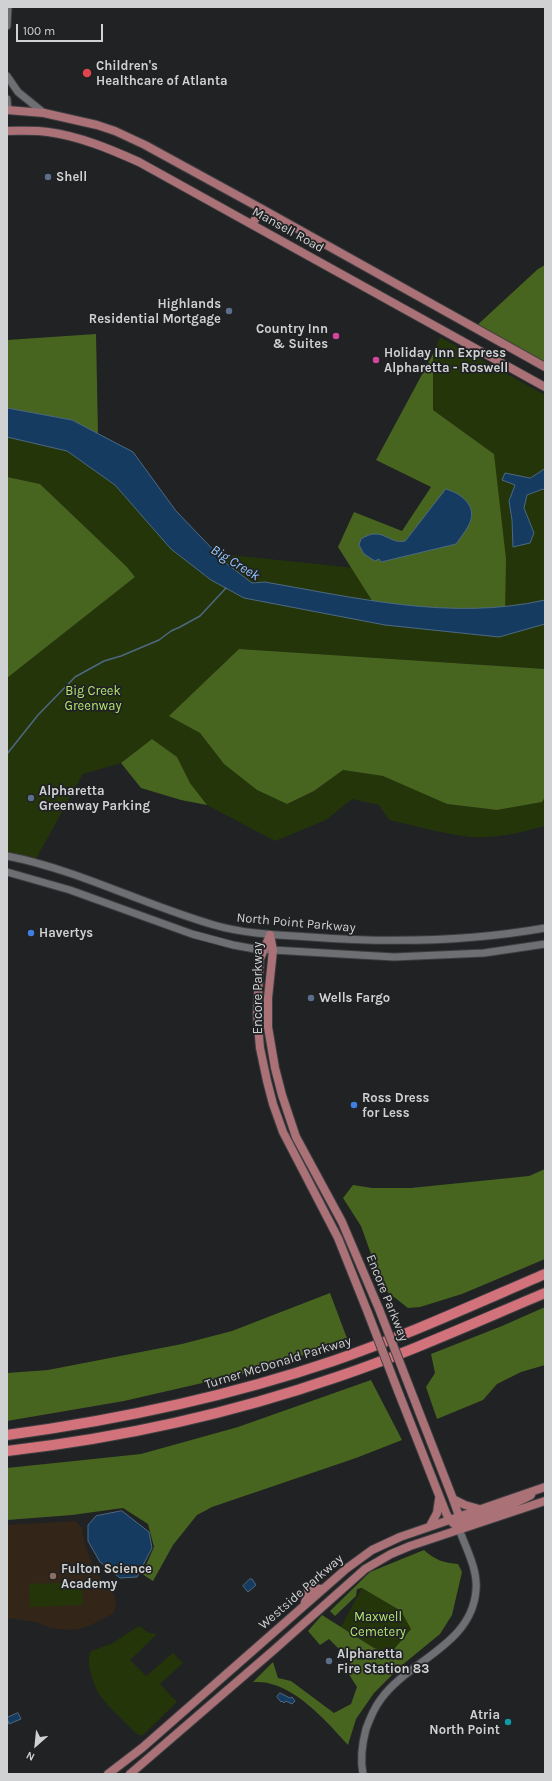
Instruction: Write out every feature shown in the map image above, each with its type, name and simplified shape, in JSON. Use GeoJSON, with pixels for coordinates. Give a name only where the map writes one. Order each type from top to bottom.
{"type":"FeatureCollection","features":[{"type":"Feature","properties":{"kind":"highway","name":"Turner McDonald Parkway"},"geometry":{"type":"LineString","coordinates":[[7,1435],[88,1423],[152,1411],[272,1381],[390,1340],[545,1274]]}},
{"type":"Feature","properties":{"kind":"highway"},"geometry":{"type":"LineString","coordinates":[[7,1451],[91,1440],[154,1428],[217,1413],[277,1396],[391,1358],[545,1293]]}},
{"type":"Feature","properties":{"kind":"main road","name":"Mansell Road"},"geometry":{"type":"LineString","coordinates":[[8,110],[44,113],[115,131],[262,209],[545,367]]}},
{"type":"Feature","properties":{"kind":"main road","name":"Mansell Road"},"geometry":{"type":"LineString","coordinates":[[7,131],[48,132],[85,141],[140,162],[545,387]]}},
{"type":"Feature","properties":{"kind":"main road"},"geometry":{"type":"LineString","coordinates":[[252,224],[262,209]]}},
{"type":"Feature","properties":{"kind":"main road","name":"Encore Parkway"},"geometry":{"type":"LineString","coordinates":[[270,935],[260,959],[257,996],[258,1032],[273,1104],[288,1142],[338,1238],[449,1520]]}},
{"type":"Feature","properties":{"kind":"main road","name":"Encore Parkway"},"geometry":{"type":"LineString","coordinates":[[270,935],[273,950],[268,998],[268,1027],[275,1068],[282,1095],[296,1137],[342,1222],[379,1309],[454,1499],[459,1516],[459,1530]]}},
{"type":"Feature","properties":{"kind":"main road"},"geometry":{"type":"LineString","coordinates":[[449,1520],[459,1530],[470,1519],[518,1503],[543,1488]]}},
{"type":"Feature","properties":{"kind":"main road","name":"Westside Parkway"},"geometry":{"type":"LineString","coordinates":[[108,1774],[142,1748],[301,1608],[309,1594],[308,1588],[323,1589],[346,1569],[372,1550],[400,1537],[543,1488]]}},
{"type":"Feature","properties":{"kind":"main road"},"geometry":{"type":"LineString","coordinates":[[430,1526],[437,1513],[439,1496]]}},
{"type":"Feature","properties":{"kind":"main road"},"geometry":{"type":"LineString","coordinates":[[454,1499],[468,1506],[480,1509]]}},
{"type":"Feature","properties":{"kind":"main road","name":"Westside Parkway"},"geometry":{"type":"LineString","coordinates":[[130,1774],[365,1569],[401,1550],[545,1501]]}},
{"type":"Feature","properties":{"kind":"street"},"geometry":{"type":"LineString","coordinates":[[7,26],[8,7]]}},
{"type":"Feature","properties":{"kind":"street"},"geometry":{"type":"LineString","coordinates":[[7,76],[18,92],[44,113]]}},
{"type":"Feature","properties":{"kind":"street"},"geometry":{"type":"LineString","coordinates":[[7,100],[8,110]]}},
{"type":"Feature","properties":{"kind":"street","name":"North Point Parkway"},"geometry":{"type":"LineString","coordinates":[[7,856],[75,875],[209,924],[235,930],[270,935],[358,941],[414,942],[483,937],[545,928]]}},
{"type":"Feature","properties":{"kind":"street"},"geometry":{"type":"LineString","coordinates":[[7,872],[70,890],[199,936],[232,945],[263,950],[358,956],[414,957],[484,953],[545,944]]}},
{"type":"Feature","properties":{"kind":"street","name":"Encore Parkway"},"geometry":{"type":"LineString","coordinates":[[363,1774],[361,1764],[363,1740],[370,1715],[392,1686],[453,1637],[470,1617],[476,1590],[476,1577],[459,1530]]}},
{"type":"Feature","properties":{"kind":"shaded area","name":"Fulton Science Academy"},"geometry":{"type":"Polygon","coordinates":[[[76,1521],[82,1528],[85,1545],[95,1570],[114,1594],[116,1602],[114,1613],[83,1628],[71,1630],[50,1628],[36,1622],[7,1618],[7,1525],[76,1521]]]}},
{"type":"Feature","properties":{"kind":"green space"},"geometry":{"type":"Polygon","coordinates":[[[545,265],[545,368],[473,329],[538,269],[545,265]]]}},
{"type":"Feature","properties":{"kind":"green space"},"geometry":{"type":"Polygon","coordinates":[[[96,334],[98,434],[72,420],[7,408],[7,340],[96,334]]]}},
{"type":"Feature","properties":{"kind":"green space","name":"Big Creek Greenway"},"geometry":{"type":"Polygon","coordinates":[[[440,337],[545,395],[545,469],[530,478],[505,473],[515,485],[509,501],[514,546],[534,533],[524,508],[527,495],[543,489],[545,491],[545,669],[239,649],[170,716],[200,733],[224,764],[257,790],[287,804],[314,791],[343,770],[383,776],[447,804],[497,810],[542,802],[545,797],[545,826],[499,836],[461,836],[389,820],[379,805],[352,799],[326,820],[275,841],[207,805],[190,783],[177,757],[152,739],[121,763],[83,774],[32,866],[7,859],[7,678],[135,577],[127,567],[40,484],[7,477],[7,437],[67,451],[115,485],[172,549],[375,570],[494,454],[433,410],[433,354],[440,337]]]}},
{"type":"Feature","properties":{"kind":"green space"},"geometry":{"type":"Polygon","coordinates":[[[433,354],[433,410],[494,454],[506,559],[505,613],[378,610],[338,547],[354,512],[402,531],[431,487],[376,460],[433,354]]]}},
{"type":"Feature","properties":{"kind":"green space"},"geometry":{"type":"Polygon","coordinates":[[[7,477],[40,484],[127,567],[135,577],[7,678],[7,477]]]}},
{"type":"Feature","properties":{"kind":"green space"},"geometry":{"type":"Polygon","coordinates":[[[239,649],[545,669],[545,797],[542,802],[497,810],[447,804],[383,776],[343,770],[314,791],[287,804],[257,790],[224,764],[200,733],[169,716],[239,649]]]}},
{"type":"Feature","properties":{"kind":"green space"},"geometry":{"type":"Polygon","coordinates":[[[152,739],[177,757],[190,783],[207,805],[181,800],[141,788],[121,763],[152,739]]]}},
{"type":"Feature","properties":{"kind":"green space"},"geometry":{"type":"Polygon","coordinates":[[[545,1169],[545,1259],[462,1294],[420,1307],[408,1308],[385,1290],[374,1271],[371,1254],[361,1226],[343,1198],[353,1185],[372,1188],[411,1188],[529,1176],[545,1169]]]}},
{"type":"Feature","properties":{"kind":"green space"},"geometry":{"type":"Polygon","coordinates":[[[330,1293],[348,1341],[246,1373],[124,1401],[7,1421],[7,1373],[48,1370],[182,1344],[232,1331],[330,1293]]]}},
{"type":"Feature","properties":{"kind":"green space"},"geometry":{"type":"Polygon","coordinates":[[[545,1307],[545,1365],[521,1372],[497,1384],[483,1400],[437,1419],[426,1387],[435,1373],[431,1354],[545,1307]]]}},
{"type":"Feature","properties":{"kind":"green space"},"geometry":{"type":"Polygon","coordinates":[[[371,1380],[402,1440],[356,1458],[212,1507],[197,1515],[173,1545],[153,1581],[142,1574],[154,1547],[148,1524],[123,1508],[72,1515],[7,1520],[7,1468],[141,1454],[238,1427],[371,1380]]]}},
{"type":"Feature","properties":{"kind":"green space"},"geometry":{"type":"Polygon","coordinates":[[[424,1550],[440,1560],[458,1564],[462,1572],[452,1615],[440,1634],[401,1666],[374,1693],[356,1719],[348,1745],[313,1709],[293,1694],[269,1683],[253,1682],[273,1662],[278,1678],[291,1681],[334,1713],[351,1704],[357,1687],[345,1668],[352,1662],[329,1639],[320,1645],[308,1631],[322,1615],[374,1648],[390,1654],[411,1629],[401,1611],[362,1588],[357,1589],[356,1596],[335,1616],[330,1611],[370,1572],[424,1550]]]}},
{"type":"Feature","properties":{"kind":"green space"},"geometry":{"type":"Polygon","coordinates":[[[82,1582],[83,1605],[30,1607],[29,1584],[82,1582]]]}},
{"type":"Feature","properties":{"kind":"green space","name":"Maxwell Cemetery"},"geometry":{"type":"Polygon","coordinates":[[[362,1588],[401,1611],[411,1629],[390,1654],[374,1648],[341,1627],[362,1588]]]}},
{"type":"Feature","properties":{"kind":"green space"},"geometry":{"type":"Polygon","coordinates":[[[139,1626],[149,1633],[157,1634],[130,1660],[146,1676],[173,1653],[183,1663],[160,1684],[177,1702],[143,1735],[136,1733],[101,1697],[96,1688],[89,1666],[89,1655],[91,1651],[111,1644],[139,1626]]]}},
{"type":"Feature","properties":{"kind":"water"},"geometry":{"type":"Polygon","coordinates":[[[7,408],[72,420],[133,452],[176,511],[226,563],[252,583],[265,582],[334,595],[405,605],[440,608],[510,606],[545,600],[545,624],[499,637],[385,625],[244,598],[211,580],[171,549],[115,485],[67,451],[7,437],[7,408]]]}},
{"type":"Feature","properties":{"kind":"water"},"geometry":{"type":"Polygon","coordinates":[[[545,469],[545,491],[543,489],[527,495],[524,508],[534,533],[530,543],[513,547],[512,520],[509,501],[515,485],[502,480],[505,473],[530,478],[545,469]]]}},
{"type":"Feature","properties":{"kind":"water"},"geometry":{"type":"Polygon","coordinates":[[[446,489],[458,494],[465,500],[472,513],[467,529],[456,544],[381,562],[379,559],[375,561],[364,554],[359,545],[361,539],[369,535],[375,534],[394,540],[405,541],[446,489]]]}},
{"type":"Feature","properties":{"kind":"water"},"geometry":{"type":"Polygon","coordinates":[[[122,1511],[149,1532],[152,1548],[137,1577],[120,1578],[100,1562],[88,1541],[88,1525],[96,1516],[122,1511]]]}},
{"type":"Feature","properties":{"kind":"water"},"geometry":{"type":"Polygon","coordinates":[[[250,1579],[252,1579],[256,1585],[248,1592],[243,1586],[250,1579]]]}},
{"type":"Feature","properties":{"kind":"water"},"geometry":{"type":"Polygon","coordinates":[[[280,1693],[290,1698],[292,1697],[295,1701],[292,1704],[286,1701],[284,1703],[282,1701],[281,1702],[277,1697],[280,1693]]]}},
{"type":"Feature","properties":{"kind":"water"},"geometry":{"type":"Polygon","coordinates":[[[18,1713],[21,1719],[9,1724],[7,1718],[18,1713]]]}},
{"type":"Feature","properties":{"kind":"waterway"},"geometry":{"type":"LineString","coordinates":[[7,754],[38,715],[75,677],[104,661],[121,656],[159,640],[171,631],[200,616],[226,588]]}},
{"type":"Feature","properties":{"kind":"place","name":"Children's Healthcare of Atlanta"},"geometry":{"type":"Point","coordinates":[87,73]}},
{"type":"Feature","properties":{"kind":"place","name":"Shell"},"geometry":{"type":"Point","coordinates":[48,177]}},
{"type":"Feature","properties":{"kind":"place","name":"Highlands Residential Mortgage"},"geometry":{"type":"Point","coordinates":[229,311]}},
{"type":"Feature","properties":{"kind":"place","name":"Country Inn & Suites"},"geometry":{"type":"Point","coordinates":[336,336]}},
{"type":"Feature","properties":{"kind":"place","name":"Holiday Inn Express Alpharetta - Roswell"},"geometry":{"type":"Point","coordinates":[376,360]}},
{"type":"Feature","properties":{"kind":"place","name":"Alpharetta Greenway Parking"},"geometry":{"type":"Point","coordinates":[31,798]}},
{"type":"Feature","properties":{"kind":"place","name":"Havertys"},"geometry":{"type":"Point","coordinates":[31,933]}},
{"type":"Feature","properties":{"kind":"place","name":"Wells Fargo"},"geometry":{"type":"Point","coordinates":[311,998]}},
{"type":"Feature","properties":{"kind":"place","name":"Ross Dress for Less"},"geometry":{"type":"Point","coordinates":[354,1105]}},
{"type":"Feature","properties":{"kind":"place","name":"Fulton Science Academy"},"geometry":{"type":"Point","coordinates":[53,1576]}},
{"type":"Feature","properties":{"kind":"place","name":"Alpharetta Fire Station 83"},"geometry":{"type":"Point","coordinates":[329,1661]}},
{"type":"Feature","properties":{"kind":"place","name":"Atria North Point"},"geometry":{"type":"Point","coordinates":[508,1722]}},
{"type":"Feature","properties":{"kind":"water label","name":"Big Creek"},"geometry":{"type":"Point","coordinates":[235,563]}}]}
